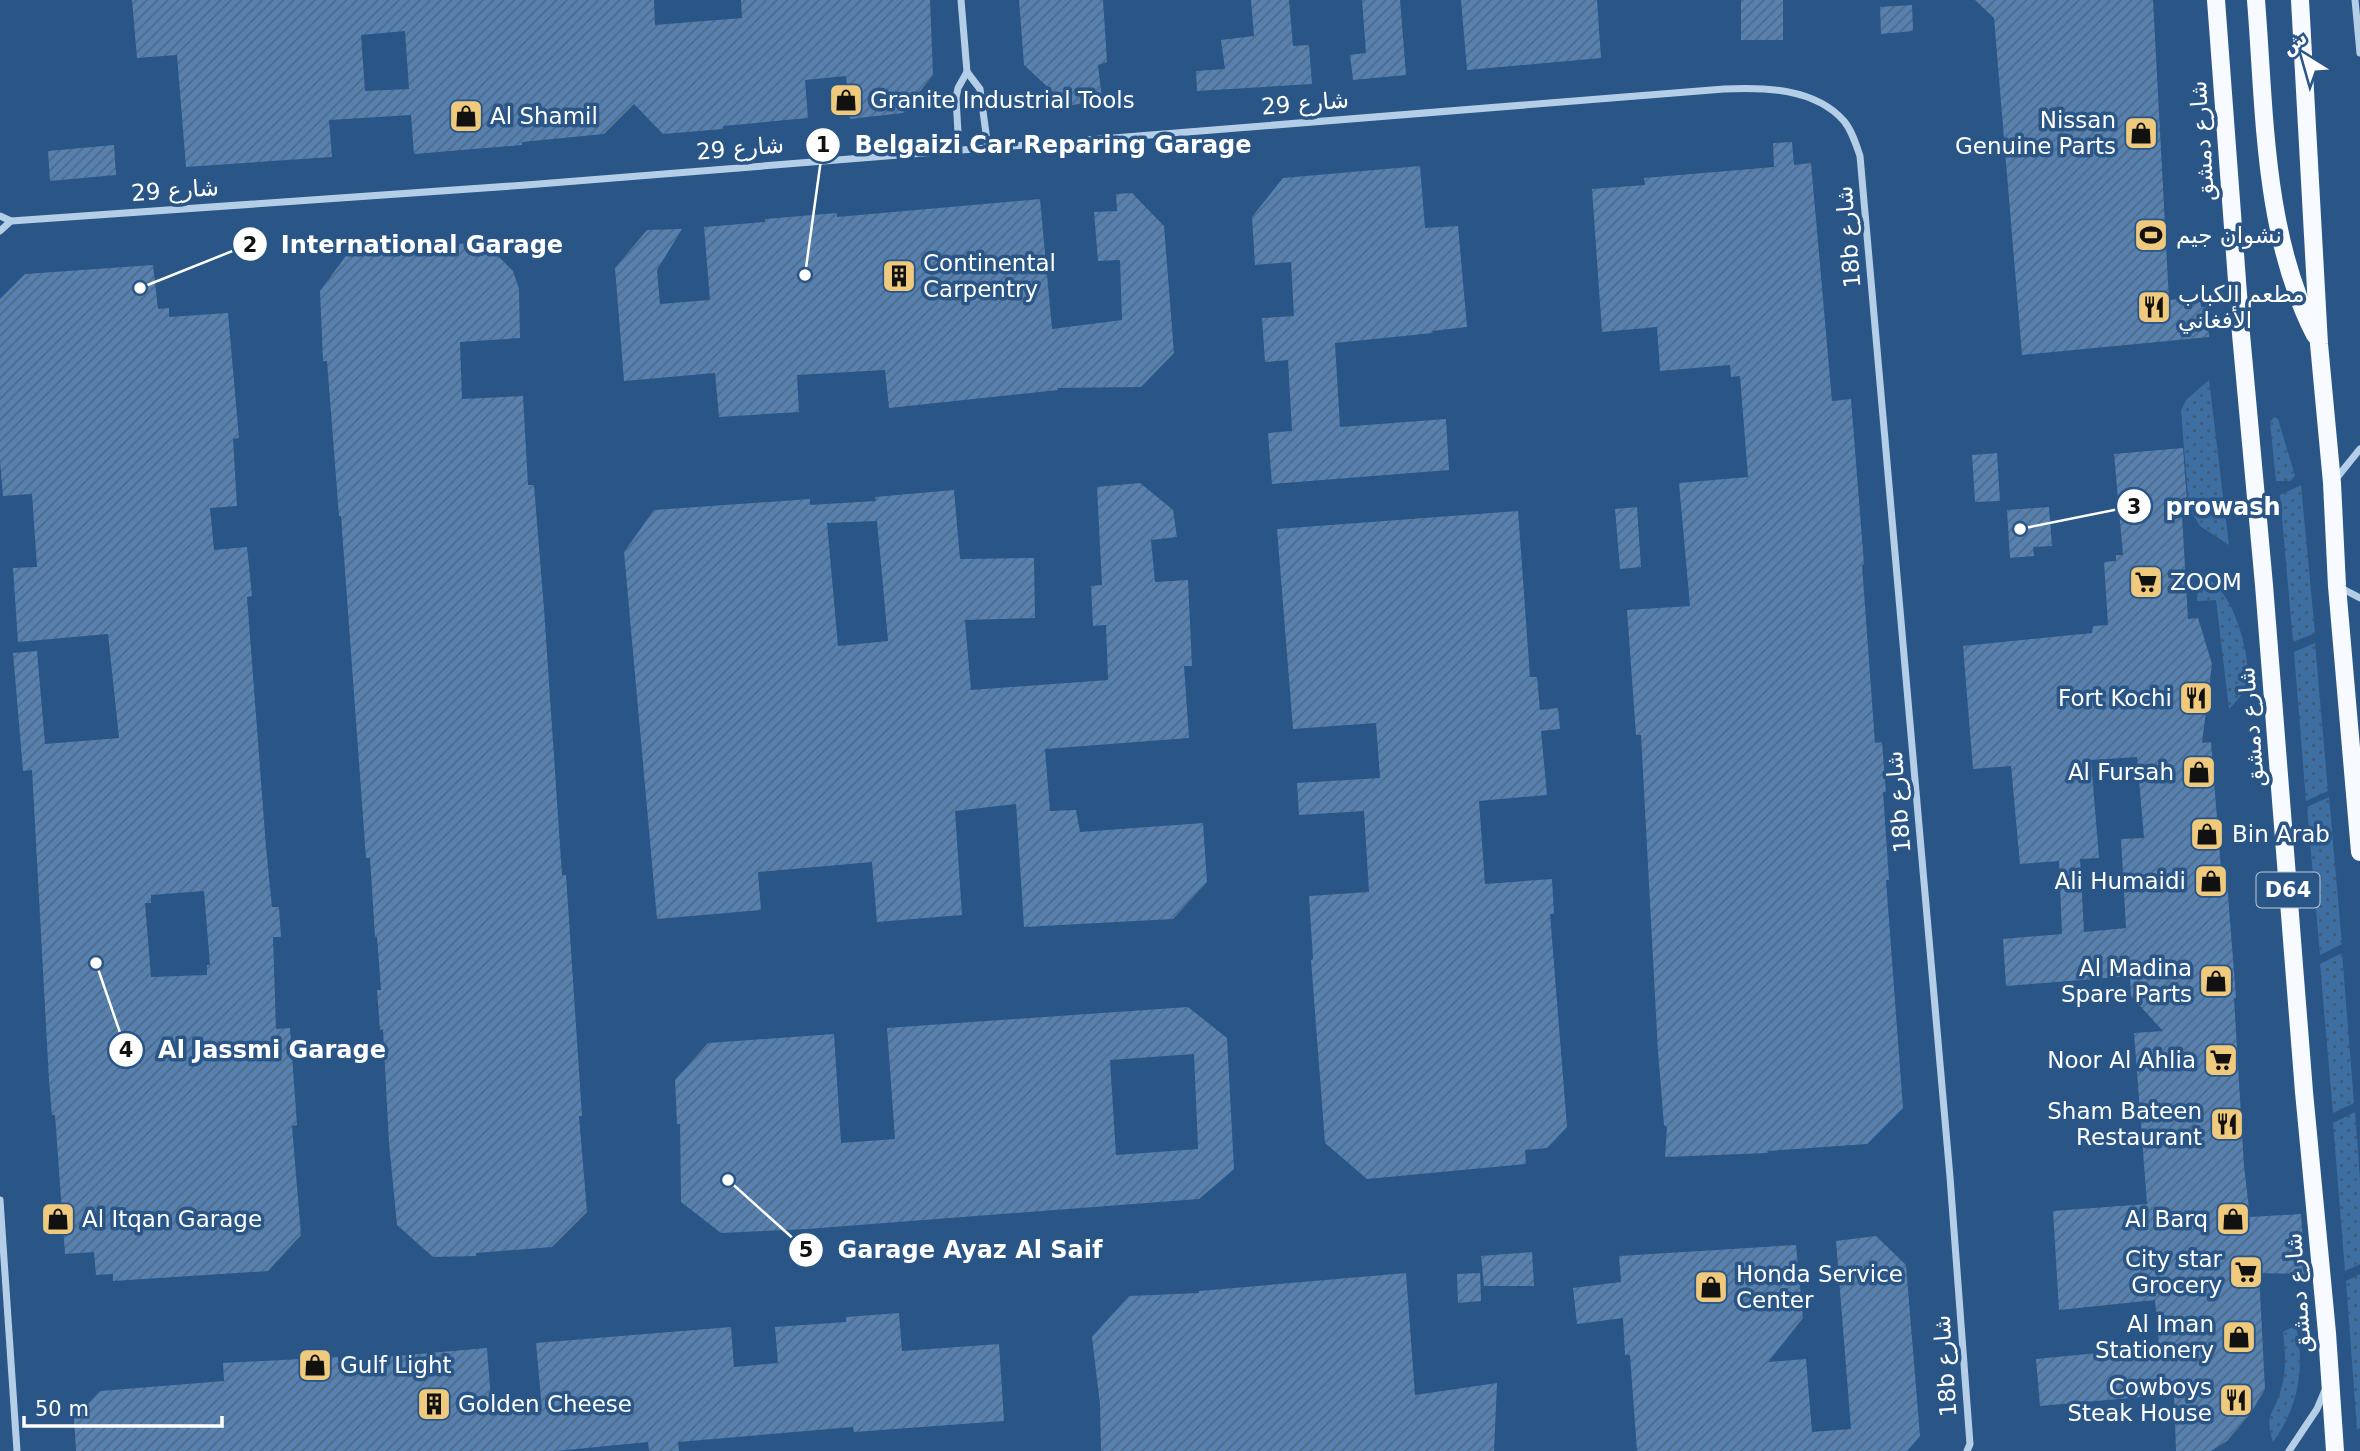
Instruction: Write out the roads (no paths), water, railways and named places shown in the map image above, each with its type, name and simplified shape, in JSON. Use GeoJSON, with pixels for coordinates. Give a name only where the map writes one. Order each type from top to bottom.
{"type":"FeatureCollection","features":[{"type":"Feature","properties":{"kind":"main road","name":"شارع دمشق"},"geometry":{"type":"LineString","coordinates":[[2216,0],[2241,334],[2335,1451]]}},
{"type":"Feature","properties":{"kind":"main road"},"geometry":{"type":"LineString","coordinates":[[2256,0],[2277,227],[2294,287],[2319,344]]}},
{"type":"Feature","properties":{"kind":"main road"},"geometry":{"type":"LineString","coordinates":[[2300,0],[2319,344],[2360,852]]}},
{"type":"Feature","properties":{"kind":"street"},"geometry":{"type":"LineString","coordinates":[[959,150],[956,98],[967,72],[961,0]]}},
{"type":"Feature","properties":{"kind":"street"},"geometry":{"type":"LineString","coordinates":[[2355,0],[2360,53]]}},
{"type":"Feature","properties":{"kind":"street"},"geometry":{"type":"LineString","coordinates":[[967,72],[981,89],[988,148]]}},
{"type":"Feature","properties":{"kind":"street","name":"شارع 29"},"geometry":{"type":"LineString","coordinates":[[0,216],[11,221],[526,185],[1744,88],[1782,91],[1817,101],[1832,110],[1844,122],[1853,136],[1860,156]]}},
{"type":"Feature","properties":{"kind":"street","name":"18b شارع"},"geometry":{"type":"LineString","coordinates":[[1860,156],[1950,1177],[1968,1448],[1977,1451]]}},
{"type":"Feature","properties":{"kind":"street"},"geometry":{"type":"LineString","coordinates":[[0,231],[11,221]]}},
{"type":"Feature","properties":{"kind":"street"},"geometry":{"type":"LineString","coordinates":[[2332,483],[2360,449]]}},
{"type":"Feature","properties":{"kind":"street"},"geometry":{"type":"LineString","coordinates":[[2337,586],[2360,598]]}},
{"type":"Feature","properties":{"kind":"street"},"geometry":{"type":"LineString","coordinates":[[0,1200],[17,1451]]}},
{"type":"Feature","properties":{"kind":"street"},"geometry":{"type":"LineString","coordinates":[[2289,1451],[2317,1409],[2329,1379]]}},
{"type":"Feature","properties":{"kind":"place","name":"Granite Industrial Tools"},"geometry":{"type":"Point","coordinates":[846,100]}},
{"type":"Feature","properties":{"kind":"place","name":"Al Shamil"},"geometry":{"type":"Point","coordinates":[466,116]}},
{"type":"Feature","properties":{"kind":"place","name":"Nissan Genuine Parts"},"geometry":{"type":"Point","coordinates":[2141,133]}},
{"type":"Feature","properties":{"kind":"place","name":"نشوان جيم"},"geometry":{"type":"Point","coordinates":[2151,235]}},
{"type":"Feature","properties":{"kind":"place","name":"Belgaizi Car Reparing Garage"},"geometry":{"type":"Point","coordinates":[805,275]}},
{"type":"Feature","properties":{"kind":"place","name":"Continental Carpentry"},"geometry":{"type":"Point","coordinates":[899,276]}},
{"type":"Feature","properties":{"kind":"place","name":"International Garage"},"geometry":{"type":"Point","coordinates":[140,288]}},
{"type":"Feature","properties":{"kind":"place","name":"مطعم الكباب الأفغاني"},"geometry":{"type":"Point","coordinates":[2154,307]}},
{"type":"Feature","properties":{"kind":"place","name":"prowash"},"geometry":{"type":"Point","coordinates":[2020,529]}},
{"type":"Feature","properties":{"kind":"place","name":"ZOOM"},"geometry":{"type":"Point","coordinates":[2146,582]}},
{"type":"Feature","properties":{"kind":"place","name":"Fort Kochi"},"geometry":{"type":"Point","coordinates":[2196,698]}},
{"type":"Feature","properties":{"kind":"place","name":"Al Fursah"},"geometry":{"type":"Point","coordinates":[2199,772]}},
{"type":"Feature","properties":{"kind":"place","name":"Bin Arab"},"geometry":{"type":"Point","coordinates":[2207,834]}},
{"type":"Feature","properties":{"kind":"place","name":"Ali Humaidi"},"geometry":{"type":"Point","coordinates":[2211,881]}},
{"type":"Feature","properties":{"kind":"place","name":"Al Jassmi Garage"},"geometry":{"type":"Point","coordinates":[96,963]}},
{"type":"Feature","properties":{"kind":"place","name":"Al Madina Spare Parts"},"geometry":{"type":"Point","coordinates":[2216,981]}},
{"type":"Feature","properties":{"kind":"place","name":"Noor Al Ahlia"},"geometry":{"type":"Point","coordinates":[2221,1060]}},
{"type":"Feature","properties":{"kind":"place","name":"Sham Bateen Restaurant"},"geometry":{"type":"Point","coordinates":[2227,1124]}},
{"type":"Feature","properties":{"kind":"place","name":"Garage Ayaz Al Saif"},"geometry":{"type":"Point","coordinates":[728,1180]}},
{"type":"Feature","properties":{"kind":"place","name":"Al Itqan Garage"},"geometry":{"type":"Point","coordinates":[58,1219]}},
{"type":"Feature","properties":{"kind":"place","name":"Al Barq"},"geometry":{"type":"Point","coordinates":[2233,1219]}},
{"type":"Feature","properties":{"kind":"place","name":"City star Grocery"},"geometry":{"type":"Point","coordinates":[2246,1272]}},
{"type":"Feature","properties":{"kind":"place","name":"Honda Service Center"},"geometry":{"type":"Point","coordinates":[1711,1287]}},
{"type":"Feature","properties":{"kind":"place","name":"Al Iman Stationery"},"geometry":{"type":"Point","coordinates":[2239,1337]}},
{"type":"Feature","properties":{"kind":"place","name":"Gulf Light"},"geometry":{"type":"Point","coordinates":[315,1365]}},
{"type":"Feature","properties":{"kind":"place","name":"Cowboys Steak House"},"geometry":{"type":"Point","coordinates":[2236,1400]}},
{"type":"Feature","properties":{"kind":"place","name":"Golden Cheese"},"geometry":{"type":"Point","coordinates":[434,1404]}}]}
